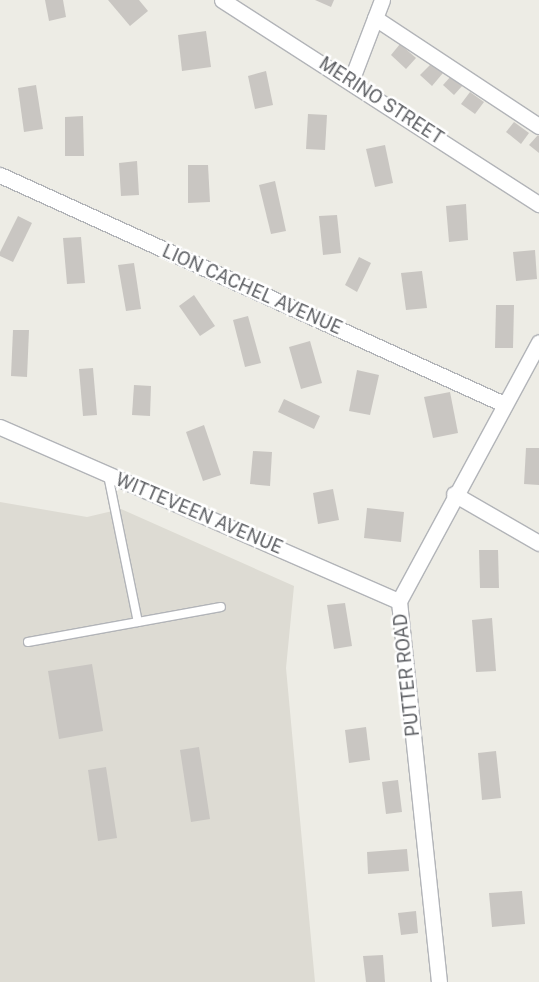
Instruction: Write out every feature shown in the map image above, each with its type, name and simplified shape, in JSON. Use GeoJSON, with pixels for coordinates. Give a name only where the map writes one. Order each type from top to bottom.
{"type":"FeatureCollection","features":[{"type":"Feature","properties":{"kind":"street","name":"MERINO STREET"},"geometry":{"type":"LineString","coordinates":[[222,0],[351,81],[539,204]]}},
{"type":"Feature","properties":{"kind":"street"},"geometry":{"type":"LineString","coordinates":[[351,81],[382,0]]}},
{"type":"Feature","properties":{"kind":"street"},"geometry":{"type":"LineString","coordinates":[[375,18],[539,126]]}},
{"type":"Feature","properties":{"kind":"street","name":"LION CACHEL AVENUE"},"geometry":{"type":"LineString","coordinates":[[0,175],[504,404]]}},
{"type":"Feature","properties":{"kind":"street","name":"PUTTER ROAD"},"geometry":{"type":"LineString","coordinates":[[439,982],[399,601],[454,494],[539,342]]}},
{"type":"Feature","properties":{"kind":"street","name":"WITTEVEEN AVENUE"},"geometry":{"type":"LineString","coordinates":[[0,427],[399,601]]}},
{"type":"Feature","properties":{"kind":"street"},"geometry":{"type":"LineString","coordinates":[[454,494],[539,543]]}},
{"type":"Feature","properties":{"kind":"lane"},"geometry":{"type":"LineString","coordinates":[[108,474],[138,622]]}},
{"type":"Feature","properties":{"kind":"lane"},"geometry":{"type":"LineString","coordinates":[[28,642],[221,607]]}},
{"type":"Feature","properties":{"kind":"shaded area"},"geometry":{"type":"Polygon","coordinates":[[[0,502],[87,517],[121,509],[294,586],[286,668],[315,982],[0,982],[0,502]]]}},
{"type":"Feature","properties":{"kind":"building"},"geometry":{"type":"Polygon","coordinates":[[[45,0],[63,0],[66,17],[49,21],[45,0]]]}},
{"type":"Feature","properties":{"kind":"building"},"geometry":{"type":"Polygon","coordinates":[[[108,0],[139,0],[148,11],[130,26],[108,0]]]}},
{"type":"Feature","properties":{"kind":"building"},"geometry":{"type":"Polygon","coordinates":[[[315,0],[334,0],[331,7],[315,0]]]}},
{"type":"Feature","properties":{"kind":"building"},"geometry":{"type":"Polygon","coordinates":[[[206,31],[211,67],[182,71],[178,35],[206,31]]]}},
{"type":"Feature","properties":{"kind":"building"},"geometry":{"type":"Polygon","coordinates":[[[400,44],[416,58],[406,69],[391,55],[400,44]]]}},
{"type":"Feature","properties":{"kind":"building"},"geometry":{"type":"Polygon","coordinates":[[[432,63],[443,73],[432,86],[420,75],[432,63]]]}},
{"type":"Feature","properties":{"kind":"building"},"geometry":{"type":"Polygon","coordinates":[[[266,71],[273,105],[255,109],[248,76],[266,71]]]}},
{"type":"Feature","properties":{"kind":"building"},"geometry":{"type":"Polygon","coordinates":[[[452,75],[463,85],[454,95],[443,85],[452,75]]]}},
{"type":"Feature","properties":{"kind":"building"},"geometry":{"type":"Polygon","coordinates":[[[36,85],[43,129],[24,132],[18,88],[36,85]]]}},
{"type":"Feature","properties":{"kind":"building"},"geometry":{"type":"Polygon","coordinates":[[[470,92],[484,102],[475,114],[461,104],[470,92]]]}},
{"type":"Feature","properties":{"kind":"building"},"geometry":{"type":"Polygon","coordinates":[[[308,114],[327,115],[325,150],[306,149],[308,114]]]}},
{"type":"Feature","properties":{"kind":"building"},"geometry":{"type":"Polygon","coordinates":[[[83,116],[84,156],[65,156],[65,117],[83,116]]]}},
{"type":"Feature","properties":{"kind":"building"},"geometry":{"type":"Polygon","coordinates":[[[514,122],[529,133],[521,144],[506,132],[514,122]]]}},
{"type":"Feature","properties":{"kind":"building"},"geometry":{"type":"Polygon","coordinates":[[[539,136],[539,153],[529,145],[539,136]]]}},
{"type":"Feature","properties":{"kind":"building"},"geometry":{"type":"Polygon","coordinates":[[[385,145],[393,183],[375,187],[366,149],[385,145]]]}},
{"type":"Feature","properties":{"kind":"building"},"geometry":{"type":"Polygon","coordinates":[[[137,161],[139,195],[121,196],[119,163],[137,161]]]}},
{"type":"Feature","properties":{"kind":"building"},"geometry":{"type":"Polygon","coordinates":[[[188,165],[208,165],[210,202],[188,203],[188,165]]]}},
{"type":"Feature","properties":{"kind":"building"},"geometry":{"type":"Polygon","coordinates":[[[275,181],[286,231],[271,234],[259,185],[275,181]]]}},
{"type":"Feature","properties":{"kind":"building"},"geometry":{"type":"Polygon","coordinates":[[[466,204],[468,240],[449,242],[446,206],[466,204]]]}},
{"type":"Feature","properties":{"kind":"building"},"geometry":{"type":"Polygon","coordinates":[[[337,215],[341,253],[323,255],[319,216],[337,215]]]}},
{"type":"Feature","properties":{"kind":"building"},"geometry":{"type":"Polygon","coordinates":[[[18,216],[32,223],[13,262],[0,256],[0,252],[18,216]]]}},
{"type":"Feature","properties":{"kind":"building"},"geometry":{"type":"Polygon","coordinates":[[[81,237],[85,283],[67,284],[63,238],[81,237]]]}},
{"type":"Feature","properties":{"kind":"building"},"geometry":{"type":"Polygon","coordinates":[[[535,250],[537,279],[516,281],[513,252],[535,250]]]}},
{"type":"Feature","properties":{"kind":"building"},"geometry":{"type":"Polygon","coordinates":[[[359,257],[371,263],[357,292],[345,285],[359,257]]]}},
{"type":"Feature","properties":{"kind":"building"},"geometry":{"type":"Polygon","coordinates":[[[134,263],[141,309],[126,311],[118,265],[134,263]]]}},
{"type":"Feature","properties":{"kind":"building"},"geometry":{"type":"Polygon","coordinates":[[[422,271],[427,308],[406,310],[401,273],[422,271]]]}},
{"type":"Feature","properties":{"kind":"building"},"geometry":{"type":"Polygon","coordinates":[[[194,295],[215,326],[200,336],[179,306],[194,295]]]}},
{"type":"Feature","properties":{"kind":"building"},"geometry":{"type":"Polygon","coordinates":[[[496,305],[514,305],[513,348],[495,348],[496,305]]]}},
{"type":"Feature","properties":{"kind":"building"},"geometry":{"type":"Polygon","coordinates":[[[248,316],[261,363],[245,367],[233,320],[248,316]]]}},
{"type":"Feature","properties":{"kind":"building"},"geometry":{"type":"Polygon","coordinates":[[[13,330],[29,330],[27,377],[11,376],[13,330]]]}},
{"type":"Feature","properties":{"kind":"building"},"geometry":{"type":"Polygon","coordinates":[[[310,341],[322,383],[301,389],[289,347],[310,341]]]}},
{"type":"Feature","properties":{"kind":"building"},"geometry":{"type":"Polygon","coordinates":[[[93,368],[97,415],[83,416],[79,369],[93,368]]]}},
{"type":"Feature","properties":{"kind":"building"},"geometry":{"type":"Polygon","coordinates":[[[357,370],[379,375],[370,415],[349,411],[357,370]]]}},
{"type":"Feature","properties":{"kind":"building"},"geometry":{"type":"Polygon","coordinates":[[[134,385],[151,386],[150,416],[132,415],[134,385]]]}},
{"type":"Feature","properties":{"kind":"building"},"geometry":{"type":"Polygon","coordinates":[[[450,392],[458,433],[433,438],[424,397],[450,392]]]}},
{"type":"Feature","properties":{"kind":"building"},"geometry":{"type":"Polygon","coordinates":[[[284,399],[320,416],[314,429],[278,412],[284,399]]]}},
{"type":"Feature","properties":{"kind":"building"},"geometry":{"type":"Polygon","coordinates":[[[204,425],[221,475],[203,481],[186,432],[204,425]]]}},
{"type":"Feature","properties":{"kind":"building"},"geometry":{"type":"Polygon","coordinates":[[[526,448],[539,448],[539,485],[524,484],[526,448]]]}},
{"type":"Feature","properties":{"kind":"building"},"geometry":{"type":"Polygon","coordinates":[[[253,451],[272,452],[270,486],[250,484],[253,451]]]}},
{"type":"Feature","properties":{"kind":"building"},"geometry":{"type":"Polygon","coordinates":[[[333,489],[339,520],[318,524],[313,493],[333,489]]]}},
{"type":"Feature","properties":{"kind":"building"},"geometry":{"type":"Polygon","coordinates":[[[367,508],[404,512],[401,542],[364,538],[367,508]]]}},
{"type":"Feature","properties":{"kind":"building"},"geometry":{"type":"Polygon","coordinates":[[[479,550],[498,550],[499,588],[480,588],[479,550]]]}},
{"type":"Feature","properties":{"kind":"building"},"geometry":{"type":"Polygon","coordinates":[[[345,603],[352,646],[334,649],[327,605],[345,603]]]}},
{"type":"Feature","properties":{"kind":"building"},"geometry":{"type":"Polygon","coordinates":[[[492,618],[496,671],[476,672],[472,620],[492,618]]]}},
{"type":"Feature","properties":{"kind":"building"},"geometry":{"type":"Polygon","coordinates":[[[92,664],[103,731],[59,739],[48,671],[92,664]]]}},
{"type":"Feature","properties":{"kind":"building"},"geometry":{"type":"Polygon","coordinates":[[[366,727],[370,760],[349,763],[345,730],[366,727]]]}},
{"type":"Feature","properties":{"kind":"building"},"geometry":{"type":"Polygon","coordinates":[[[199,747],[210,819],[191,822],[180,750],[199,747]]]}},
{"type":"Feature","properties":{"kind":"building"},"geometry":{"type":"Polygon","coordinates":[[[496,751],[501,798],[482,800],[478,753],[496,751]]]}},
{"type":"Feature","properties":{"kind":"building"},"geometry":{"type":"Polygon","coordinates":[[[106,767],[117,838],[98,841],[88,770],[106,767]]]}},
{"type":"Feature","properties":{"kind":"building"},"geometry":{"type":"Polygon","coordinates":[[[398,780],[402,812],[386,814],[382,782],[398,780]]]}},
{"type":"Feature","properties":{"kind":"building"},"geometry":{"type":"Polygon","coordinates":[[[407,849],[409,871],[368,874],[367,852],[407,849]]]}},
{"type":"Feature","properties":{"kind":"building"},"geometry":{"type":"Polygon","coordinates":[[[522,891],[525,924],[492,927],[489,893],[522,891]]]}},
{"type":"Feature","properties":{"kind":"building"},"geometry":{"type":"Polygon","coordinates":[[[416,911],[418,933],[401,935],[398,913],[416,911]]]}},
{"type":"Feature","properties":{"kind":"building"},"geometry":{"type":"Polygon","coordinates":[[[383,955],[385,982],[366,982],[363,956],[383,955]]]}}]}
